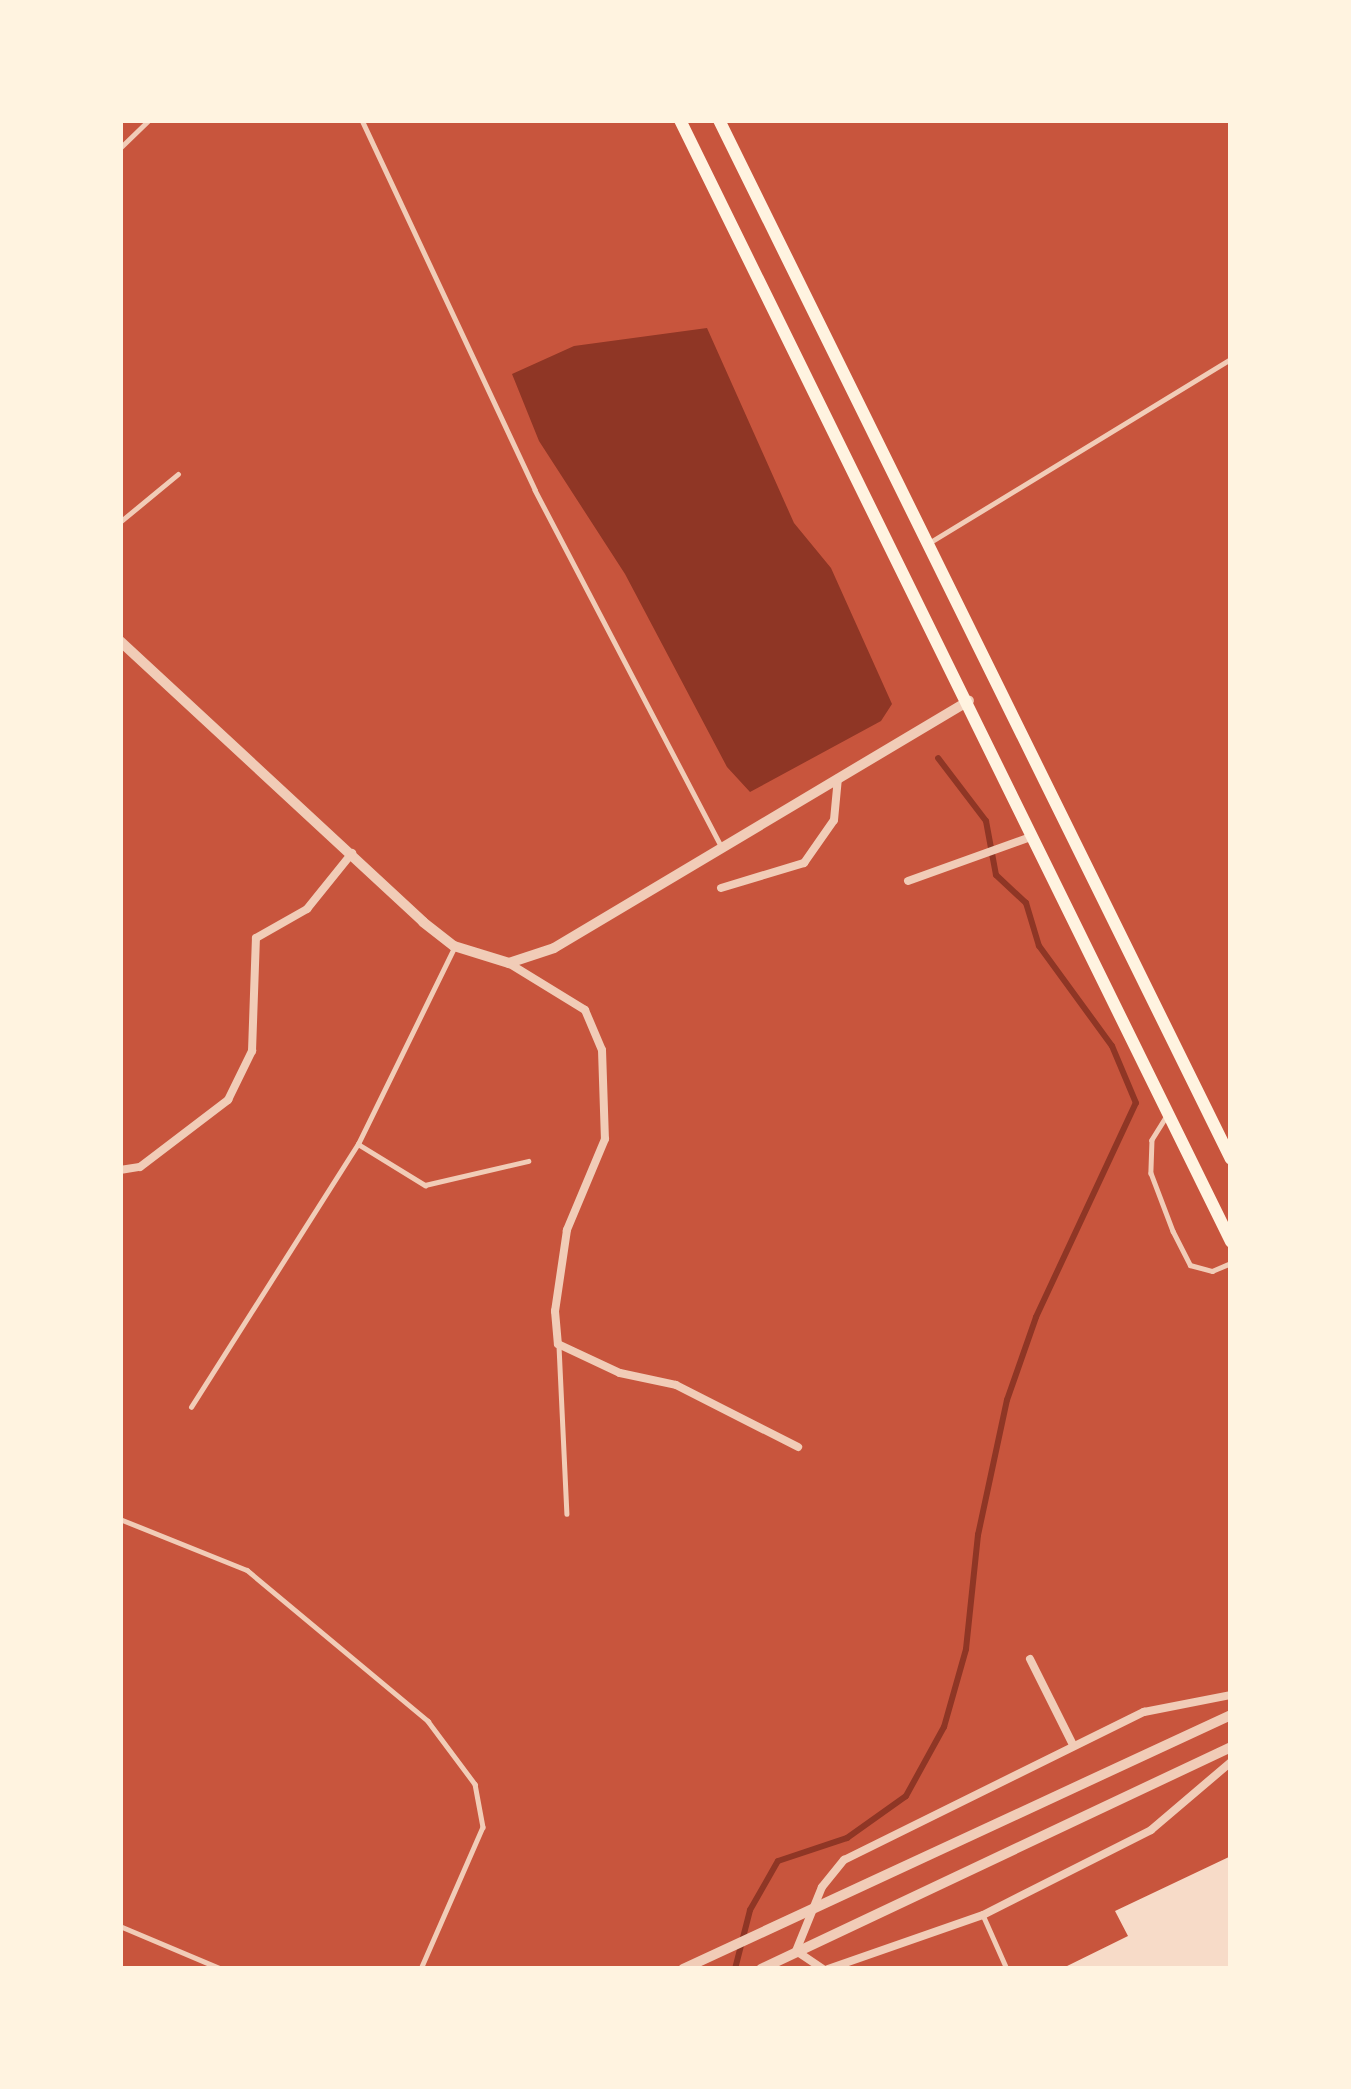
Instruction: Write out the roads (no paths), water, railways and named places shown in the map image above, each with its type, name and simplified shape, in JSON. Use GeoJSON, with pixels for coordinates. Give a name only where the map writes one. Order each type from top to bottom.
{"type":"FeatureCollection","features":[{"type":"Feature","properties":{"kind":"main road"},"geometry":{"type":"LineString","coordinates":[[680,120],[1231,1243]]}},
{"type":"Feature","properties":{"kind":"main road"},"geometry":{"type":"LineString","coordinates":[[719,120],[1231,1159]]}},
{"type":"Feature","properties":{"kind":"street"},"geometry":{"type":"LineString","coordinates":[[120,640],[454,946],[509,963],[585,1010],[602,1049],[605,1139],[567,1230],[555,1311],[558,1344],[620,1373],[676,1385],[798,1447]]}},
{"type":"Feature","properties":{"kind":"street"},"geometry":{"type":"LineString","coordinates":[[509,963],[554,947],[720,844],[969,701]]}},
{"type":"Feature","properties":{"kind":"street"},"geometry":{"type":"LineString","coordinates":[[721,888],[780,873],[823,845],[838,776]]}},
{"type":"Feature","properties":{"kind":"street"},"geometry":{"type":"LineString","coordinates":[[908,881],[1034,836]]}},
{"type":"Feature","properties":{"kind":"street"},"geometry":{"type":"LineString","coordinates":[[120,1170],[140,1167],[227,1100],[253,1051],[256,938],[307,909],[353,852]]}},
{"type":"Feature","properties":{"kind":"street"},"geometry":{"type":"LineString","coordinates":[[1030,1659],[1073,1744]]}},
{"type":"Feature","properties":{"kind":"street"},"geometry":{"type":"LineString","coordinates":[[1231,1696],[1144,1712],[844,1860],[822,1887],[796,1951],[825,1969],[983,1916],[1151,1830],[1231,1762]]}},
{"type":"Feature","properties":{"kind":"street"},"geometry":{"type":"LineString","coordinates":[[683,1969],[1231,1715]]}},
{"type":"Feature","properties":{"kind":"street"},"geometry":{"type":"LineString","coordinates":[[761,1969],[1231,1747]]}},
{"type":"Feature","properties":{"kind":"lane"},"geometry":{"type":"LineString","coordinates":[[120,148],[149,120]]}},
{"type":"Feature","properties":{"kind":"lane"},"geometry":{"type":"LineString","coordinates":[[362,120],[535,490],[720,844]]}},
{"type":"Feature","properties":{"kind":"lane"},"geometry":{"type":"LineString","coordinates":[[929,543],[1231,359]]}},
{"type":"Feature","properties":{"kind":"lane"},"geometry":{"type":"LineString","coordinates":[[120,521],[178,474]]}},
{"type":"Feature","properties":{"kind":"lane"},"geometry":{"type":"LineString","coordinates":[[190,1407],[358,1144],[454,946]]}},
{"type":"Feature","properties":{"kind":"lane"},"geometry":{"type":"LineString","coordinates":[[1169,1114],[1152,1139],[1151,1168],[1173,1231],[1190,1265],[1212,1271],[1231,1263]]}},
{"type":"Feature","properties":{"kind":"lane"},"geometry":{"type":"LineString","coordinates":[[358,1144],[425,1185],[528,1161]]}},
{"type":"Feature","properties":{"kind":"lane"},"geometry":{"type":"LineString","coordinates":[[558,1344],[566,1514]]}},
{"type":"Feature","properties":{"kind":"lane"},"geometry":{"type":"LineString","coordinates":[[120,1519],[247,1570],[428,1721],[475,1784],[483,1828],[421,1969]]}},
{"type":"Feature","properties":{"kind":"lane"},"geometry":{"type":"LineString","coordinates":[[983,1916],[1007,1969]]}},
{"type":"Feature","properties":{"kind":"lane"},"geometry":{"type":"LineString","coordinates":[[120,1925],[222,1969]]}},
{"type":"Feature","properties":{"kind":"lane"},"geometry":{"type":"LineString","coordinates":[[794,1969],[796,1951]]}},
{"type":"Feature","properties":{"kind":"waterway"},"geometry":{"type":"LineString","coordinates":[[735,1969],[750,1910],[778,1861],[847,1838],[906,1796],[944,1727],[966,1649],[978,1535],[1007,1400],[1036,1317],[1136,1103],[1112,1046],[1039,946],[1026,903],[996,875],[986,821],[938,758]]}}]}
